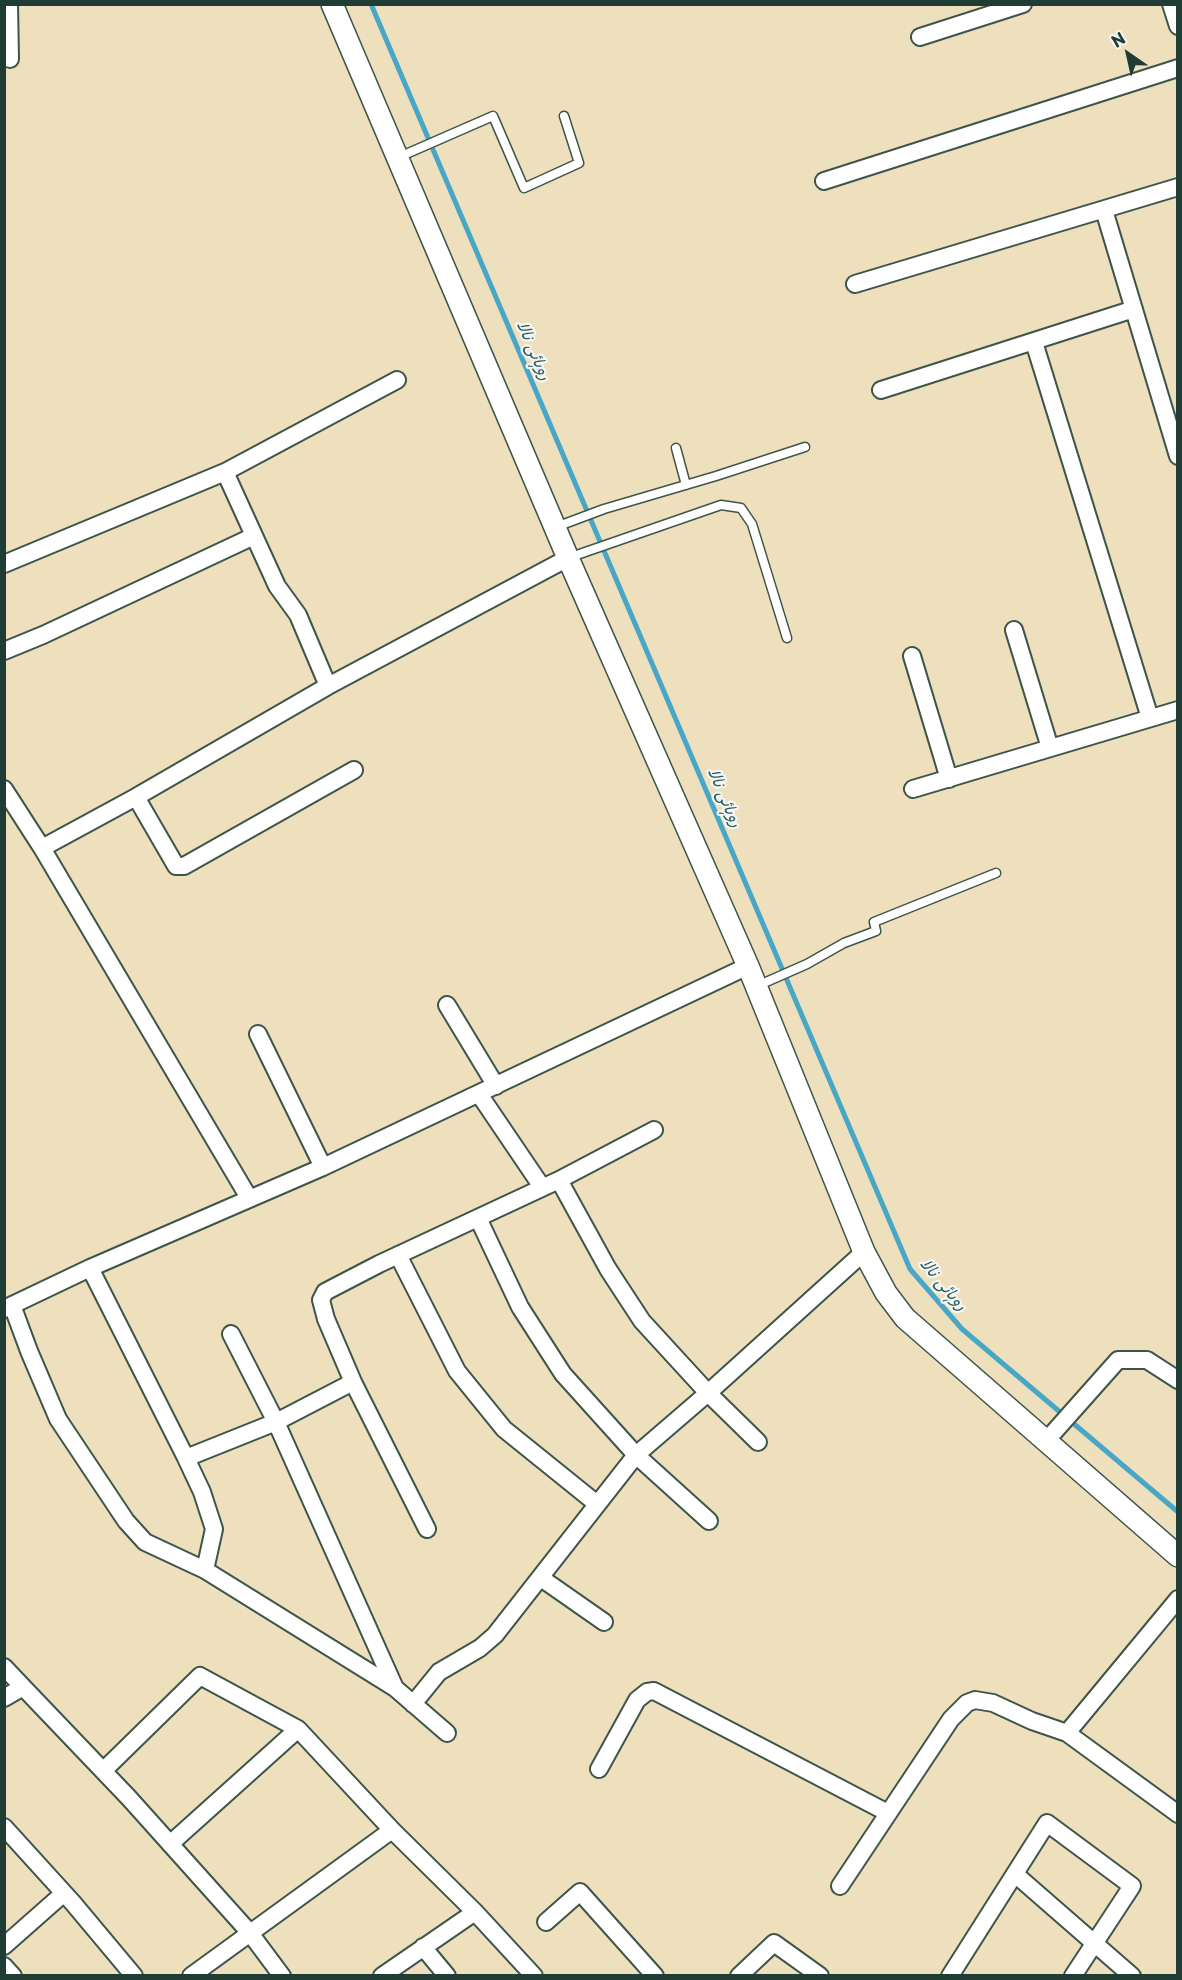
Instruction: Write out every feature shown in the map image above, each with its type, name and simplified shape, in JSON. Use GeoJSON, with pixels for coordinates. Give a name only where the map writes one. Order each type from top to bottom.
{"type":"FeatureCollection","features":[{"type":"Feature","properties":{"kind":"street"},"geometry":{"type":"LineString","coordinates":[[9,4],[10,59]]}},
{"type":"Feature","properties":{"kind":"street"},"geometry":{"type":"LineString","coordinates":[[332,4],[402,156],[563,524],[568,558],[748,966],[763,983],[864,1252],[886,1293],[905,1318],[1050,1437],[1178,1556]]}},
{"type":"Feature","properties":{"kind":"street"},"geometry":{"type":"LineString","coordinates":[[920,37],[1023,4]]}},
{"type":"Feature","properties":{"kind":"street"},"geometry":{"type":"LineString","coordinates":[[1171,4],[1178,26]]}},
{"type":"Feature","properties":{"kind":"street"},"geometry":{"type":"LineString","coordinates":[[824,181],[1178,68]]}},
{"type":"Feature","properties":{"kind":"street"},"geometry":{"type":"LineString","coordinates":[[855,284],[1178,187]]}},
{"type":"Feature","properties":{"kind":"street"},"geometry":{"type":"LineString","coordinates":[[1104,210],[1176,447]]}},
{"type":"Feature","properties":{"kind":"street"},"geometry":{"type":"LineString","coordinates":[[881,390],[1134,309]]}},
{"type":"Feature","properties":{"kind":"street"},"geometry":{"type":"LineString","coordinates":[[1034,342],[1150,718]]}},
{"type":"Feature","properties":{"kind":"street"},"geometry":{"type":"LineString","coordinates":[[4,564],[225,472],[397,380]]}},
{"type":"Feature","properties":{"kind":"street"},"geometry":{"type":"LineString","coordinates":[[225,472],[277,586],[298,615],[328,686]]}},
{"type":"Feature","properties":{"kind":"street"},"geometry":{"type":"LineString","coordinates":[[4,651],[254,536]]}},
{"type":"Feature","properties":{"kind":"street"},"geometry":{"type":"LineString","coordinates":[[42,848],[136,797],[328,686],[568,558]]}},
{"type":"Feature","properties":{"kind":"street"},"geometry":{"type":"LineString","coordinates":[[1014,630],[1050,748]]}},
{"type":"Feature","properties":{"kind":"street"},"geometry":{"type":"LineString","coordinates":[[912,657],[949,779]]}},
{"type":"Feature","properties":{"kind":"street"},"geometry":{"type":"LineString","coordinates":[[913,789],[1178,710]]}},
{"type":"Feature","properties":{"kind":"street"},"geometry":{"type":"LineString","coordinates":[[136,797],[176,866],[184,866],[354,770]]}},
{"type":"Feature","properties":{"kind":"street"},"geometry":{"type":"LineString","coordinates":[[4,789],[42,848],[249,1198]]}},
{"type":"Feature","properties":{"kind":"street"},"geometry":{"type":"LineString","coordinates":[[447,1733],[395,1688],[205,1570],[145,1542],[126,1521],[58,1419],[8,1307],[90,1268],[323,1167],[748,966]]}},
{"type":"Feature","properties":{"kind":"street"},"geometry":{"type":"LineString","coordinates":[[447,1005],[496,1086]]}},
{"type":"Feature","properties":{"kind":"street"},"geometry":{"type":"LineString","coordinates":[[258,1034],[323,1167]]}},
{"type":"Feature","properties":{"kind":"street"},"geometry":{"type":"LineString","coordinates":[[479,1094],[542,1187]]}},
{"type":"Feature","properties":{"kind":"street"},"geometry":{"type":"LineString","coordinates":[[427,1529],[353,1382],[326,1319],[321,1300],[325,1292],[398,1255],[559,1180],[654,1130]]}},
{"type":"Feature","properties":{"kind":"street"},"geometry":{"type":"LineString","coordinates":[[559,1180],[608,1269],[642,1321],[708,1393],[758,1442]]}},
{"type":"Feature","properties":{"kind":"street"},"geometry":{"type":"LineString","coordinates":[[478,1218],[520,1307],[563,1374],[636,1455],[709,1521]]}},
{"type":"Feature","properties":{"kind":"street"},"geometry":{"type":"LineString","coordinates":[[413,1704],[439,1672],[480,1648],[495,1635],[636,1455],[864,1252]]}},
{"type":"Feature","properties":{"kind":"street"},"geometry":{"type":"LineString","coordinates":[[398,1255],[457,1371],[504,1429],[597,1504]]}},
{"type":"Feature","properties":{"kind":"street"},"geometry":{"type":"LineString","coordinates":[[90,1268],[202,1492],[214,1529],[205,1570]]}},
{"type":"Feature","properties":{"kind":"street"},"geometry":{"type":"LineString","coordinates":[[231,1334],[276,1422],[395,1688]]}},
{"type":"Feature","properties":{"kind":"street"},"geometry":{"type":"LineString","coordinates":[[1050,1437],[1118,1360],[1147,1360],[1178,1380]]}},
{"type":"Feature","properties":{"kind":"street"},"geometry":{"type":"LineString","coordinates":[[186,1458],[276,1422],[353,1382]]}},
{"type":"Feature","properties":{"kind":"street"},"geometry":{"type":"LineString","coordinates":[[541,1578],[604,1622]]}},
{"type":"Feature","properties":{"kind":"street"},"geometry":{"type":"LineString","coordinates":[[1067,1733],[1178,1599]]}},
{"type":"Feature","properties":{"kind":"street"},"geometry":{"type":"LineString","coordinates":[[4,1667],[170,1844],[250,1933],[282,1976]]}},
{"type":"Feature","properties":{"kind":"street"},"geometry":{"type":"LineString","coordinates":[[103,1771],[200,1676],[298,1729],[392,1830],[475,1912],[534,1976]]}},
{"type":"Feature","properties":{"kind":"street"},"geometry":{"type":"LineString","coordinates":[[4,1698],[23,1686]]}},
{"type":"Feature","properties":{"kind":"street"},"geometry":{"type":"LineString","coordinates":[[599,1769],[637,1701],[647,1692],[654,1691],[888,1813]]}},
{"type":"Feature","properties":{"kind":"street"},"geometry":{"type":"LineString","coordinates":[[840,1886],[951,1719],[967,1703],[975,1700],[993,1703],[1032,1721],[1067,1733],[1178,1814]]}},
{"type":"Feature","properties":{"kind":"street"},"geometry":{"type":"LineString","coordinates":[[170,1844],[298,1729]]}},
{"type":"Feature","properties":{"kind":"street"},"geometry":{"type":"LineString","coordinates":[[950,1976],[1047,1823],[1132,1886],[1073,1976]]}},
{"type":"Feature","properties":{"kind":"street"},"geometry":{"type":"LineString","coordinates":[[4,1827],[64,1893],[134,1976]]}},
{"type":"Feature","properties":{"kind":"street"},"geometry":{"type":"LineString","coordinates":[[191,1976],[392,1830]]}},
{"type":"Feature","properties":{"kind":"street"},"geometry":{"type":"LineString","coordinates":[[1015,1874],[1132,1976]]}},
{"type":"Feature","properties":{"kind":"street"},"geometry":{"type":"LineString","coordinates":[[4,1946],[64,1893]]}},
{"type":"Feature","properties":{"kind":"street"},"geometry":{"type":"LineString","coordinates":[[546,1923],[580,1893],[655,1976]]}},
{"type":"Feature","properties":{"kind":"street"},"geometry":{"type":"LineString","coordinates":[[382,1976],[475,1912]]}},
{"type":"Feature","properties":{"kind":"street"},"geometry":{"type":"LineString","coordinates":[[739,1976],[774,1943],[820,1976]]}},
{"type":"Feature","properties":{"kind":"street"},"geometry":{"type":"LineString","coordinates":[[423,1947],[447,1976]]}},
{"type":"Feature","properties":{"kind":"street"},"geometry":{"type":"LineString","coordinates":[[4,1966],[13,1976]]}},
{"type":"Feature","properties":{"kind":"lane"},"geometry":{"type":"LineString","coordinates":[[402,156],[493,116],[524,188],[579,163],[564,116]]}},
{"type":"Feature","properties":{"kind":"lane"},"geometry":{"type":"LineString","coordinates":[[563,524],[604,509],[805,447]]}},
{"type":"Feature","properties":{"kind":"lane"},"geometry":{"type":"LineString","coordinates":[[676,448],[686,485]]}},
{"type":"Feature","properties":{"kind":"lane"},"geometry":{"type":"LineString","coordinates":[[568,558],[721,505],[741,508],[752,524],[787,638]]}},
{"type":"Feature","properties":{"kind":"lane"},"geometry":{"type":"LineString","coordinates":[[763,983],[801,967],[844,943],[876,931],[874,922],[996,873]]}},
{"type":"Feature","properties":{"kind":"waterway","name":"روہائی نالا"},"geometry":{"type":"LineString","coordinates":[[371,4],[910,1269],[962,1329],[1178,1512]]}}]}
